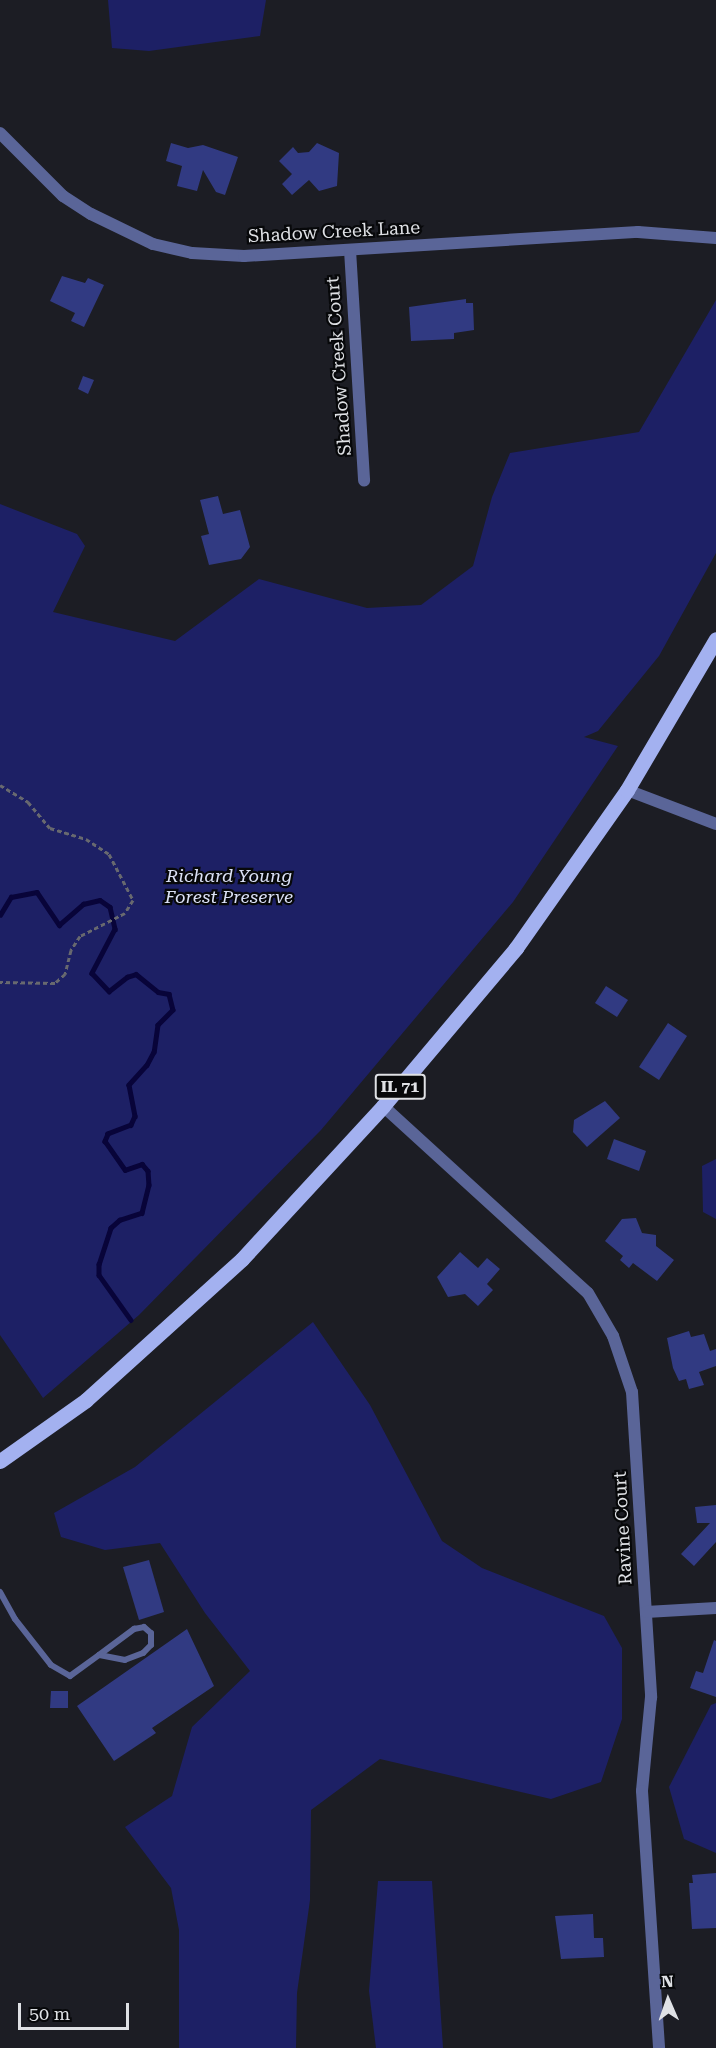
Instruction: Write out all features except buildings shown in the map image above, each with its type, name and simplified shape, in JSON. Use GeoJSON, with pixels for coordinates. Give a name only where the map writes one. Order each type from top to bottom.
{"type":"FeatureCollection","features":[{"type":"Feature","properties":{"kind":"main road","name":"IL 71"},"geometry":{"type":"LineString","coordinates":[[0,1461],[86,1400],[242,1259],[384,1106],[516,948],[627,790],[716,639]]}},
{"type":"Feature","properties":{"kind":"street","name":"Shadow Creek Lane"},"geometry":{"type":"LineString","coordinates":[[0,133],[63,196],[91,214],[153,244],[192,253],[244,256],[638,232],[714,241]]}},
{"type":"Feature","properties":{"kind":"street","name":"Shadow Creek Court"},"geometry":{"type":"LineString","coordinates":[[350,250],[364,481]]}},
{"type":"Feature","properties":{"kind":"street"},"geometry":{"type":"LineString","coordinates":[[627,790],[716,824]]}},
{"type":"Feature","properties":{"kind":"street","name":"Ravine Court"},"geometry":{"type":"LineString","coordinates":[[384,1106],[573,1276],[602,1311],[632,1392],[651,1697],[642,1791],[659,2048]]}},
{"type":"Feature","properties":{"kind":"street"},"geometry":{"type":"LineString","coordinates":[[646,1612],[716,1608]]}},
{"type":"Feature","properties":{"kind":"lane"},"geometry":{"type":"LineString","coordinates":[[0,1592],[15,1619],[51,1665],[70,1676],[99,1654],[134,1629],[144,1627],[152,1633],[151,1645],[143,1653],[125,1660],[99,1654]]}},
{"type":"Feature","properties":{"kind":"path"},"geometry":{"type":"LineString","coordinates":[[0,784],[28,802],[50,828],[86,839],[109,855],[133,900],[125,913],[98,923],[80,936],[71,950],[65,974],[55,983],[0,982]]}},
{"type":"Feature","properties":{"kind":"green space"},"geometry":{"type":"Polygon","coordinates":[[[108,0],[266,0],[260,36],[149,51],[112,48],[108,0]]]}},
{"type":"Feature","properties":{"kind":"green space","name":"Richard Young Forest Preserve"},"geometry":{"type":"Polygon","coordinates":[[[716,300],[716,553],[659,656],[598,731],[584,737],[618,746],[513,902],[321,1130],[139,1315],[43,1398],[0,1335],[0,504],[77,534],[85,546],[53,612],[175,641],[259,579],[367,608],[421,605],[473,566],[492,497],[510,453],[639,432],[716,300]]]}},
{"type":"Feature","properties":{"kind":"green space"},"geometry":{"type":"Polygon","coordinates":[[[716,1159],[716,1219],[703,1212],[702,1166],[716,1159]]]}},
{"type":"Feature","properties":{"kind":"green space"},"geometry":{"type":"Polygon","coordinates":[[[313,1322],[370,1405],[442,1541],[482,1568],[604,1616],[622,1648],[622,1719],[601,1782],[551,1799],[380,1759],[311,1810],[310,1900],[297,1993],[296,2048],[179,2048],[179,1930],[171,1888],[125,1827],[172,1796],[192,1727],[250,1671],[205,1613],[160,1543],[105,1550],[61,1537],[54,1513],[135,1467],[313,1322]]]}},
{"type":"Feature","properties":{"kind":"green space"},"geometry":{"type":"Polygon","coordinates":[[[716,1703],[716,1853],[684,1839],[669,1787],[711,1705],[716,1703]]]}},
{"type":"Feature","properties":{"kind":"green space"},"geometry":{"type":"Polygon","coordinates":[[[378,1881],[432,1881],[443,2048],[376,2048],[369,1991],[378,1881]]]}},
{"type":"Feature","properties":{"kind":"waterway"},"geometry":{"type":"LineString","coordinates":[[0,915],[11,897],[37,892],[59,925],[83,904],[100,900],[110,907],[115,929],[92,973],[109,991],[127,977],[136,974],[158,992],[169,994],[173,1010],[158,1025],[154,1052],[147,1065],[129,1085],[135,1116],[131,1125],[108,1134],[105,1141],[125,1170],[142,1164],[148,1171],[149,1185],[142,1213],[120,1220],[111,1228],[99,1264],[99,1275],[131,1320]]}}]}
